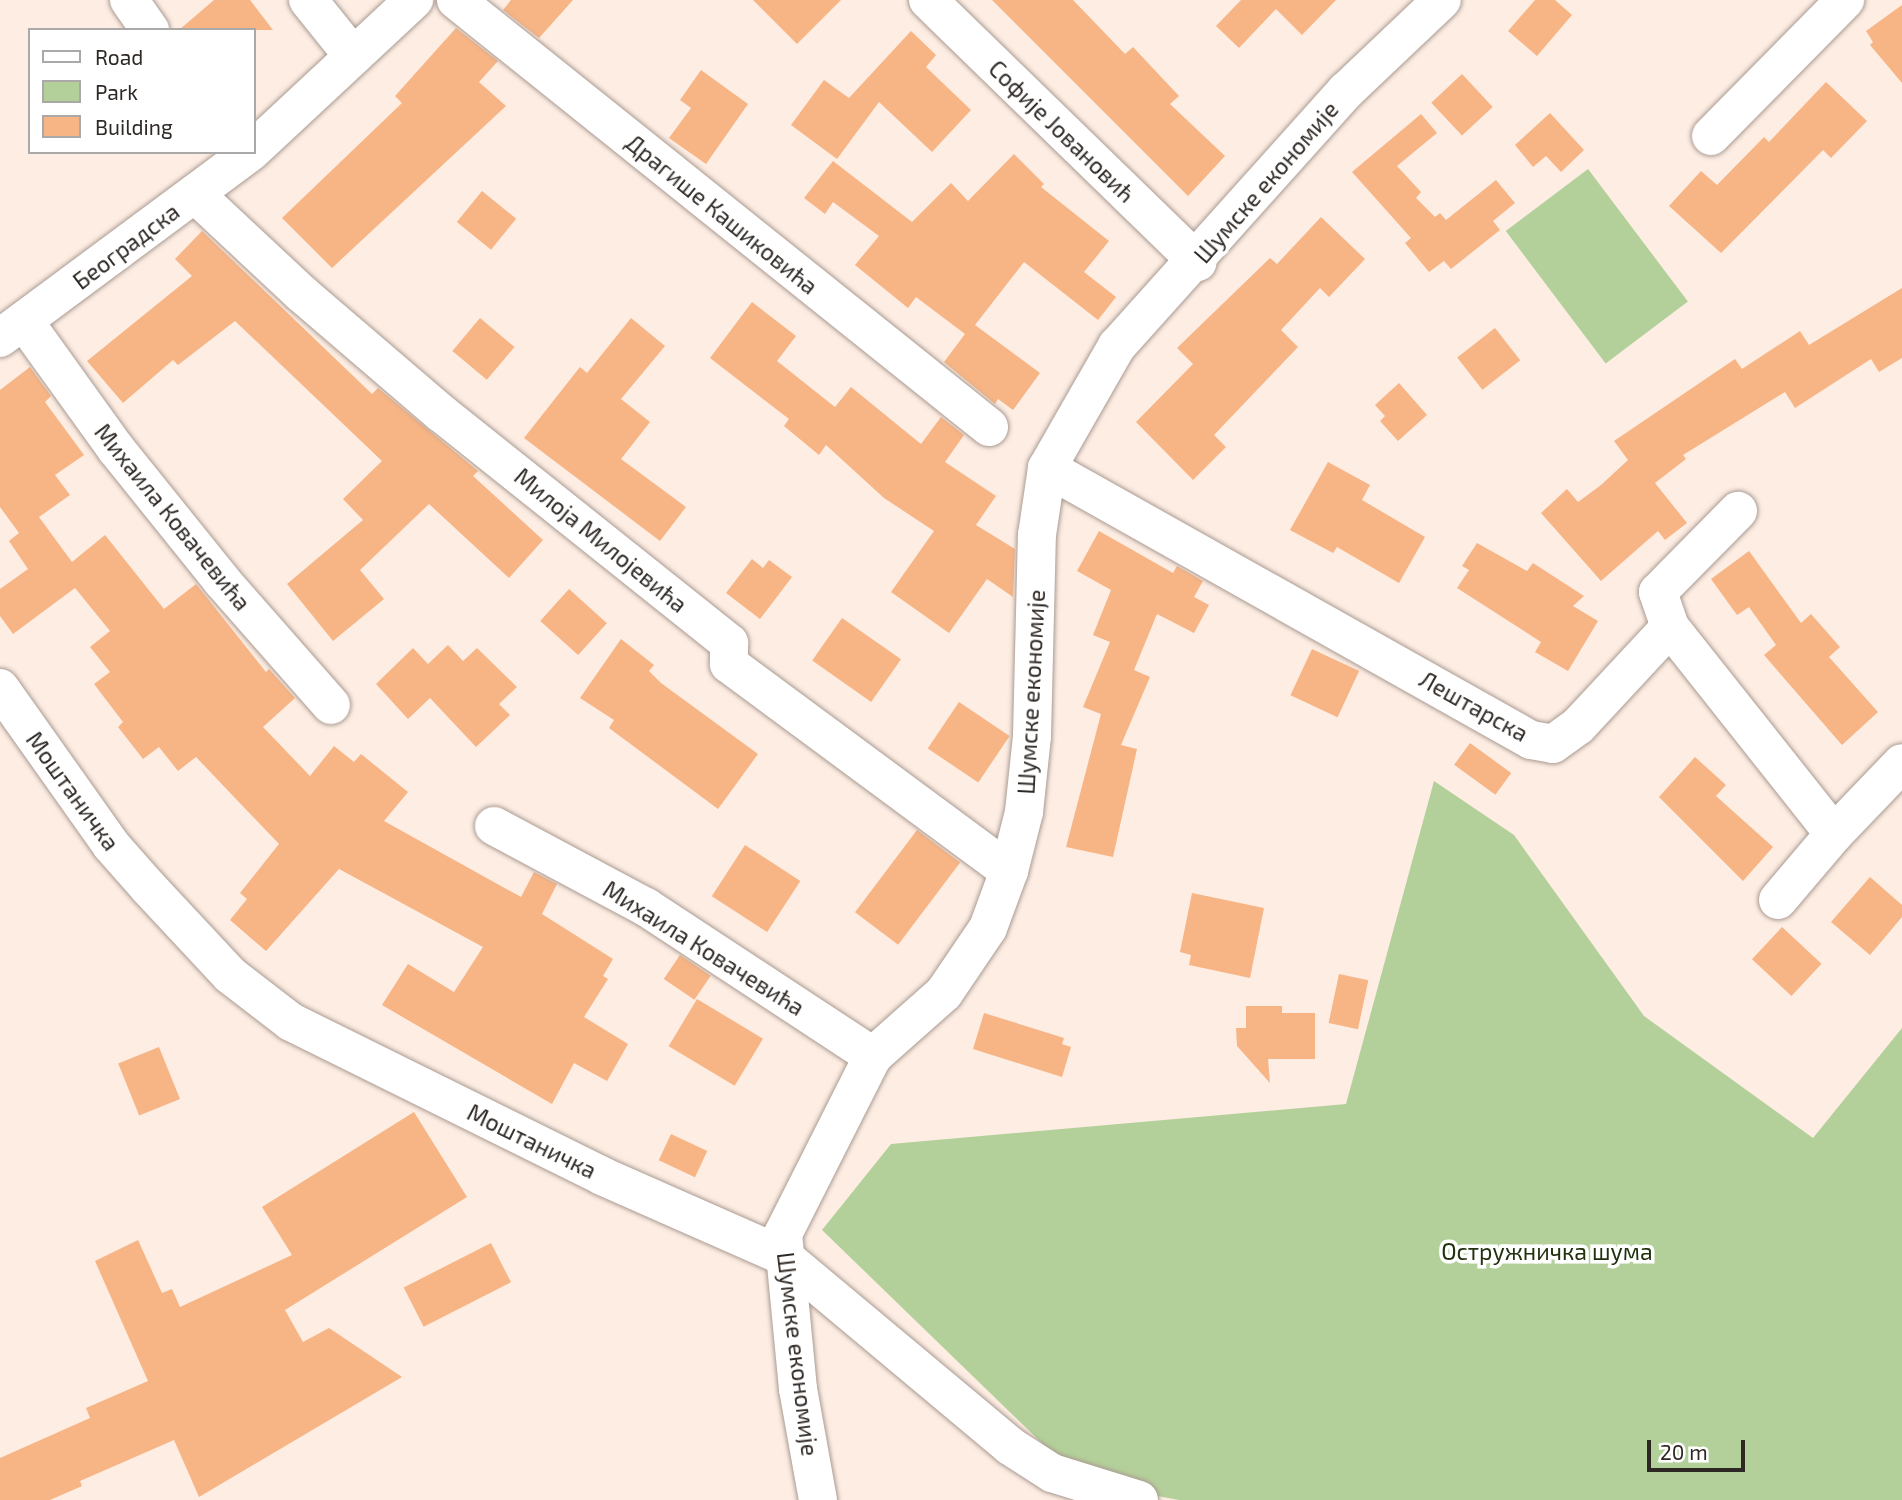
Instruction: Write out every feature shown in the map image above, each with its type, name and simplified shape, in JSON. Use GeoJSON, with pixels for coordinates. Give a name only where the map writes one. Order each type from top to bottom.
{"type":"FeatureCollection","features":[{"type":"Feature","properties":{"kind":"street"},"geometry":{"type":"LineString","coordinates":[[129,0],[149,28]]}},
{"type":"Feature","properties":{"kind":"street"},"geometry":{"type":"LineString","coordinates":[[308,0],[353,57]]}},
{"type":"Feature","properties":{"kind":"street","name":"Београдска"},"geometry":{"type":"LineString","coordinates":[[256,143],[414,0]]}},
{"type":"Feature","properties":{"kind":"street","name":"Драгише Кашиковића"},"geometry":{"type":"LineString","coordinates":[[456,0],[989,427]]}},
{"type":"Feature","properties":{"kind":"street","name":"Софије Јовановић"},"geometry":{"type":"LineString","coordinates":[[928,0],[1197,262]]}},
{"type":"Feature","properties":{"kind":"street","name":"Шумске економије"},"geometry":{"type":"LineString","coordinates":[[818,1500],[798,1390],[783,1256],[783,1234],[873,1056],[944,993],[988,928],[1009,871],[1024,812],[1032,736],[1037,535],[1047,468],[1118,346],[1197,262],[1346,90],[1442,0]]}},
{"type":"Feature","properties":{"kind":"street"},"geometry":{"type":"LineString","coordinates":[[1711,136],[1845,0]]}},
{"type":"Feature","properties":{"kind":"street","name":"Београдска"},"geometry":{"type":"LineString","coordinates":[[12,330],[195,194],[244,154]]}},
{"type":"Feature","properties":{"kind":"street","name":"Милоја Милојевића"},"geometry":{"type":"LineString","coordinates":[[195,194],[302,294],[441,413],[729,643],[729,664],[1009,871]]}},
{"type":"Feature","properties":{"kind":"street","name":"Михаила Ковачевића"},"geometry":{"type":"LineString","coordinates":[[12,330],[116,449],[222,581],[331,705]]}},
{"type":"Feature","properties":{"kind":"street","name":"Лештарска"},"geometry":{"type":"LineString","coordinates":[[1047,468],[1531,740],[1553,744],[1578,726],[1670,627]]}},
{"type":"Feature","properties":{"kind":"street"},"geometry":{"type":"LineString","coordinates":[[1738,511],[1658,592],[1670,627],[1834,834]]}},
{"type":"Feature","properties":{"kind":"street","name":"Моштаничка"},"geometry":{"type":"LineString","coordinates":[[0,688],[111,845],[230,975],[291,1022],[601,1176],[783,1256],[1010,1446],[1052,1473],[1139,1500]]}},
{"type":"Feature","properties":{"kind":"street"},"geometry":{"type":"LineString","coordinates":[[1778,900],[1834,834],[1902,763]]}},
{"type":"Feature","properties":{"kind":"street","name":"Михаила Ковачевића"},"geometry":{"type":"LineString","coordinates":[[495,826],[646,906],[873,1056]]}},
{"type":"Feature","properties":{"kind":"green space"},"geometry":{"type":"Polygon","coordinates":[[[1588,169],[1688,302],[1606,364],[1506,231],[1588,169]]]}},
{"type":"Feature","properties":{"kind":"green space","name":"Остружничка шума"},"geometry":{"type":"Polygon","coordinates":[[[1434,781],[1514,835],[1644,1016],[1813,1138],[1902,1028],[1902,1500],[1179,1500],[1082,1482],[822,1230],[891,1144],[1346,1104],[1434,781]]]}},
{"type":"Feature","properties":{"kind":"building"},"geometry":{"type":"Polygon","coordinates":[[[214,0],[250,0],[273,30],[256,28],[181,28],[214,0]]]}},
{"type":"Feature","properties":{"kind":"building"},"geometry":{"type":"Polygon","coordinates":[[[511,0],[573,0],[539,38],[503,10],[511,0]]]}},
{"type":"Feature","properties":{"kind":"building"},"geometry":{"type":"Polygon","coordinates":[[[753,0],[841,0],[797,44],[753,0]]]}},
{"type":"Feature","properties":{"kind":"building"},"geometry":{"type":"Polygon","coordinates":[[[992,0],[1073,0],[1125,54],[1133,47],[1179,96],[1170,104],[1225,156],[1188,196],[992,0]]]}},
{"type":"Feature","properties":{"kind":"building"},"geometry":{"type":"Polygon","coordinates":[[[1241,0],[1336,0],[1302,35],[1276,9],[1239,48],[1216,26],[1241,0]]]}},
{"type":"Feature","properties":{"kind":"building"},"geometry":{"type":"Polygon","coordinates":[[[1535,0],[1555,0],[1572,15],[1537,56],[1508,31],[1535,0]]]}},
{"type":"Feature","properties":{"kind":"building"},"geometry":{"type":"Polygon","coordinates":[[[1902,5],[1902,83],[1870,45],[1873,42],[1866,31],[1902,5]]]}},
{"type":"Feature","properties":{"kind":"building"},"geometry":{"type":"Polygon","coordinates":[[[456,28],[498,61],[479,82],[506,106],[332,268],[282,218],[402,103],[395,96],[456,28]]]}},
{"type":"Feature","properties":{"kind":"building"},"geometry":{"type":"Polygon","coordinates":[[[911,31],[936,55],[926,67],[971,110],[932,152],[879,102],[837,159],[791,125],[824,80],[849,98],[911,31]]]}},
{"type":"Feature","properties":{"kind":"building"},"geometry":{"type":"Polygon","coordinates":[[[701,70],[748,104],[706,164],[669,138],[691,108],[680,100],[701,70]]]}},
{"type":"Feature","properties":{"kind":"building"},"geometry":{"type":"Polygon","coordinates":[[[1462,74],[1493,107],[1462,136],[1431,103],[1462,74]]]}},
{"type":"Feature","properties":{"kind":"building"},"geometry":{"type":"Polygon","coordinates":[[[1826,82],[1867,121],[1831,158],[1823,150],[1721,253],[1669,206],[1701,171],[1717,185],[1764,137],[1769,142],[1826,82]]]}},
{"type":"Feature","properties":{"kind":"building"},"geometry":{"type":"Polygon","coordinates":[[[1550,113],[1584,150],[1561,172],[1546,156],[1533,167],[1515,145],[1550,113]]]}},
{"type":"Feature","properties":{"kind":"building"},"geometry":{"type":"Polygon","coordinates":[[[1421,114],[1437,133],[1397,166],[1421,192],[1416,198],[1435,217],[1440,213],[1446,220],[1496,180],[1515,203],[1493,221],[1500,230],[1451,269],[1444,261],[1429,272],[1405,243],[1411,238],[1352,172],[1421,114]]]}},
{"type":"Feature","properties":{"kind":"building"},"geometry":{"type":"Polygon","coordinates":[[[1014,154],[1044,184],[1041,187],[1109,241],[1084,272],[1116,297],[1098,320],[1024,262],[975,325],[1040,373],[1013,410],[998,399],[995,404],[944,362],[965,334],[916,297],[908,308],[855,265],[879,236],[833,202],[825,214],[804,198],[833,161],[912,222],[951,183],[968,201],[1014,154]]]}},
{"type":"Feature","properties":{"kind":"building"},"geometry":{"type":"Polygon","coordinates":[[[482,191],[516,219],[491,250],[457,222],[482,191]]]}},
{"type":"Feature","properties":{"kind":"building"},"geometry":{"type":"Polygon","coordinates":[[[1321,217],[1365,259],[1329,297],[1320,288],[1281,330],[1298,347],[1214,435],[1226,447],[1193,480],[1136,422],[1193,364],[1177,348],[1270,258],[1277,264],[1321,217]]]}},
{"type":"Feature","properties":{"kind":"building"},"geometry":{"type":"Polygon","coordinates":[[[202,231],[372,394],[378,388],[478,471],[473,476],[543,540],[509,578],[429,504],[360,570],[384,599],[333,641],[287,584],[363,520],[343,499],[382,461],[235,321],[178,365],[173,360],[123,403],[87,361],[192,276],[175,259],[202,231]]]}},
{"type":"Feature","properties":{"kind":"building"},"geometry":{"type":"Polygon","coordinates":[[[1902,288],[1902,358],[1879,372],[1871,359],[1795,408],[1785,392],[1683,455],[1686,459],[1655,483],[1687,523],[1665,540],[1658,531],[1601,581],[1541,513],[1567,489],[1578,502],[1601,485],[1628,460],[1614,441],[1735,359],[1742,369],[1800,331],[1809,345],[1902,288]]]}},
{"type":"Feature","properties":{"kind":"building"},"geometry":{"type":"Polygon","coordinates":[[[752,302],[796,336],[777,361],[835,407],[851,387],[921,444],[941,417],[964,435],[945,462],[996,496],[976,525],[1015,549],[1013,597],[987,579],[949,633],[891,592],[934,531],[884,498],[826,445],[819,455],[784,426],[789,419],[710,358],[752,302]]]}},
{"type":"Feature","properties":{"kind":"building"},"geometry":{"type":"Polygon","coordinates":[[[480,318],[514,347],[487,380],[452,351],[480,318]]]}},
{"type":"Feature","properties":{"kind":"building"},"geometry":{"type":"Polygon","coordinates":[[[631,318],[665,346],[621,399],[650,422],[621,459],[686,507],[660,541],[524,438],[580,367],[587,373],[631,318]]]}},
{"type":"Feature","properties":{"kind":"building"},"geometry":{"type":"Polygon","coordinates":[[[1495,328],[1520,360],[1482,390],[1457,358],[1495,328]]]}},
{"type":"Feature","properties":{"kind":"building"},"geometry":{"type":"Polygon","coordinates":[[[30,367],[51,396],[45,402],[84,455],[55,475],[70,495],[39,517],[72,562],[105,535],[164,609],[196,584],[266,672],[269,669],[295,698],[263,727],[310,776],[334,746],[354,762],[361,754],[408,792],[384,821],[521,897],[534,872],[557,884],[542,914],[613,959],[603,976],[608,979],[584,1017],[628,1044],[607,1081],[574,1063],[552,1104],[382,1005],[408,964],[454,992],[483,947],[339,869],[266,951],[230,920],[247,899],[240,893],[279,844],[196,757],[178,771],[159,747],[143,759],[118,727],[123,722],[94,684],[110,672],[90,647],[110,631],[75,588],[13,634],[0,616],[0,589],[28,569],[9,541],[19,533],[0,507],[0,390],[30,367]]]}},
{"type":"Feature","properties":{"kind":"building"},"geometry":{"type":"Polygon","coordinates":[[[1399,383],[1427,415],[1398,441],[1380,421],[1385,416],[1375,405],[1399,383]]]}},
{"type":"Feature","properties":{"kind":"building"},"geometry":{"type":"Polygon","coordinates":[[[1328,462],[1370,485],[1362,500],[1425,537],[1399,583],[1337,547],[1333,553],[1290,530],[1328,462]]]}},
{"type":"Feature","properties":{"kind":"building"},"geometry":{"type":"Polygon","coordinates":[[[1099,531],[1173,573],[1177,566],[1203,581],[1194,597],[1209,605],[1194,633],[1157,614],[1134,670],[1150,677],[1121,745],[1137,749],[1113,857],[1066,847],[1101,714],[1083,707],[1110,642],[1093,635],[1111,590],[1077,571],[1099,531]]]}},
{"type":"Feature","properties":{"kind":"building"},"geometry":{"type":"Polygon","coordinates":[[[1477,543],[1527,571],[1533,563],[1584,596],[1573,606],[1598,621],[1568,671],[1535,652],[1541,642],[1457,588],[1469,570],[1462,566],[1477,543]]]}},
{"type":"Feature","properties":{"kind":"building"},"geometry":{"type":"Polygon","coordinates":[[[1749,551],[1801,623],[1811,614],[1840,647],[1829,657],[1878,712],[1842,745],[1764,655],[1776,645],[1749,607],[1737,615],[1711,579],[1749,551]]]}},
{"type":"Feature","properties":{"kind":"building"},"geometry":{"type":"Polygon","coordinates":[[[752,559],[763,568],[769,560],[792,577],[760,619],[726,593],[752,559]]]}},
{"type":"Feature","properties":{"kind":"building"},"geometry":{"type":"Polygon","coordinates":[[[569,589],[607,623],[578,655],[540,621],[569,589]]]}},
{"type":"Feature","properties":{"kind":"building"},"geometry":{"type":"Polygon","coordinates":[[[842,618],[901,659],[871,702],[812,661],[842,618]]]}},
{"type":"Feature","properties":{"kind":"building"},"geometry":{"type":"Polygon","coordinates":[[[621,639],[654,665],[649,671],[661,683],[758,754],[718,809],[609,728],[614,720],[580,698],[621,639]]]}},
{"type":"Feature","properties":{"kind":"building"},"geometry":{"type":"Polygon","coordinates":[[[448,645],[463,661],[477,648],[517,687],[499,704],[510,715],[476,747],[430,698],[408,719],[376,684],[413,648],[428,664],[448,645]]]}},
{"type":"Feature","properties":{"kind":"building"},"geometry":{"type":"Polygon","coordinates":[[[1312,649],[1359,671],[1338,717],[1290,695],[1312,649]]]}},
{"type":"Feature","properties":{"kind":"building"},"geometry":{"type":"Polygon","coordinates":[[[959,702],[1010,736],[978,783],[928,748],[959,702]]]}},
{"type":"Feature","properties":{"kind":"building"},"geometry":{"type":"Polygon","coordinates":[[[1470,743],[1511,773],[1495,795],[1454,765],[1470,743]]]}},
{"type":"Feature","properties":{"kind":"building"},"geometry":{"type":"Polygon","coordinates":[[[1695,757],[1726,785],[1716,796],[1773,847],[1743,881],[1659,797],[1695,757]]]}},
{"type":"Feature","properties":{"kind":"building"},"geometry":{"type":"Polygon","coordinates":[[[917,830],[960,862],[898,945],[855,912],[917,830]]]}},
{"type":"Feature","properties":{"kind":"building"},"geometry":{"type":"Polygon","coordinates":[[[745,845],[800,881],[767,932],[712,896],[745,845]]]}},
{"type":"Feature","properties":{"kind":"building"},"geometry":{"type":"Polygon","coordinates":[[[1870,877],[1902,905],[1902,917],[1870,955],[1831,922],[1870,877]]]}},
{"type":"Feature","properties":{"kind":"building"},"geometry":{"type":"Polygon","coordinates":[[[1192,893],[1264,908],[1250,978],[1189,965],[1191,955],[1180,952],[1192,893]]]}},
{"type":"Feature","properties":{"kind":"building"},"geometry":{"type":"Polygon","coordinates":[[[1782,927],[1821,964],[1791,996],[1752,959],[1782,927]]]}},
{"type":"Feature","properties":{"kind":"building"},"geometry":{"type":"Polygon","coordinates":[[[680,955],[711,976],[694,1000],[664,979],[680,955]]]}},
{"type":"Feature","properties":{"kind":"building"},"geometry":{"type":"Polygon","coordinates":[[[1339,974],[1368,980],[1358,1029],[1329,1023],[1339,974]]]}},
{"type":"Feature","properties":{"kind":"building"},"geometry":{"type":"Polygon","coordinates":[[[697,999],[763,1039],[735,1086],[669,1046],[697,999]]]}},
{"type":"Feature","properties":{"kind":"building"},"geometry":{"type":"Polygon","coordinates":[[[1246,1006],[1282,1006],[1282,1013],[1315,1013],[1315,1059],[1268,1059],[1270,1083],[1237,1046],[1236,1028],[1246,1028],[1246,1006]]]}},
{"type":"Feature","properties":{"kind":"building"},"geometry":{"type":"Polygon","coordinates":[[[984,1013],[1064,1038],[1062,1044],[1071,1047],[1062,1077],[973,1049],[984,1013]]]}},
{"type":"Feature","properties":{"kind":"building"},"geometry":{"type":"Polygon","coordinates":[[[159,1047],[180,1099],[139,1115],[118,1063],[159,1047]]]}},
{"type":"Feature","properties":{"kind":"building"},"geometry":{"type":"Polygon","coordinates":[[[414,1112],[467,1197],[285,1310],[303,1342],[329,1328],[402,1377],[199,1497],[174,1440],[80,1481],[82,1486],[50,1500],[0,1500],[0,1458],[90,1418],[86,1408],[148,1381],[95,1261],[138,1240],[162,1293],[172,1289],[180,1307],[292,1255],[262,1207],[414,1112]]]}},
{"type":"Feature","properties":{"kind":"building"},"geometry":{"type":"Polygon","coordinates":[[[671,1134],[707,1151],[695,1177],[659,1160],[671,1134]]]}},
{"type":"Feature","properties":{"kind":"building"},"geometry":{"type":"Polygon","coordinates":[[[491,1243],[511,1282],[424,1327],[404,1287],[491,1243]]]}}]}
